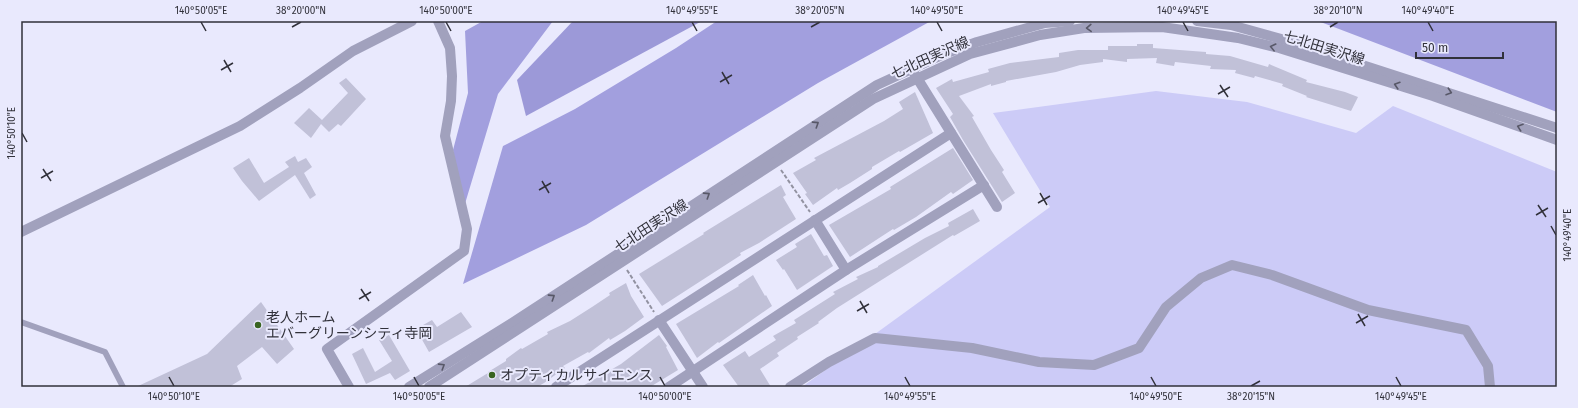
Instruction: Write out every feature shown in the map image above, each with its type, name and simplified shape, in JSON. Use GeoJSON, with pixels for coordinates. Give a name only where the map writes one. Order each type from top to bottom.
{"type":"FeatureCollection","features":[{"type":"Feature","properties":{"kind":"street"},"geometry":{"type":"LineString","coordinates":[[21,232],[240,126],[300,88],[353,51],[412,21]]}},
{"type":"Feature","properties":{"kind":"street"},"geometry":{"type":"LineString","coordinates":[[349,387],[327,349],[464,251],[467,229],[445,136],[452,76],[450,48],[438,21]]}},
{"type":"Feature","properties":{"kind":"street"},"geometry":{"type":"LineString","coordinates":[[409,387],[512,323],[878,85],[911,68],[978,42],[1045,23],[1070,21]]}},
{"type":"Feature","properties":{"kind":"street"},"geometry":{"type":"LineString","coordinates":[[1197,21],[1231,25],[1285,40],[1557,128]]}},
{"type":"Feature","properties":{"kind":"street","name":"七北田実沢線"},"geometry":{"type":"LineString","coordinates":[[429,387],[873,99],[970,54],[1040,35],[1084,28],[1162,27],[1238,38],[1279,48],[1433,96],[1557,140]]}},
{"type":"Feature","properties":{"kind":"street"},"geometry":{"type":"LineString","coordinates":[[911,68],[997,207]]}},
{"type":"Feature","properties":{"kind":"street"},"geometry":{"type":"LineString","coordinates":[[556,387],[951,133]]}},
{"type":"Feature","properties":{"kind":"street"},"geometry":{"type":"LineString","coordinates":[[669,387],[846,270],[984,185]]}},
{"type":"Feature","properties":{"kind":"street"},"geometry":{"type":"LineString","coordinates":[[815,220],[846,270]]}},
{"type":"Feature","properties":{"kind":"street"},"geometry":{"type":"LineString","coordinates":[[790,387],[829,362],[875,338],[972,348],[1040,362],[1094,365],[1139,348],[1166,307],[1201,278],[1232,265],[1272,275],[1368,310],[1466,330],[1488,366],[1490,387]]}},
{"type":"Feature","properties":{"kind":"street"},"geometry":{"type":"LineString","coordinates":[[659,320],[703,387]]}},
{"type":"Feature","properties":{"kind":"lane"},"geometry":{"type":"LineString","coordinates":[[21,322],[105,352],[123,387]]}},
{"type":"Feature","properties":{"kind":"path"},"geometry":{"type":"LineString","coordinates":[[781,170],[815,220]]}},
{"type":"Feature","properties":{"kind":"path"},"geometry":{"type":"LineString","coordinates":[[626,269],[659,320]]}},
{"type":"Feature","properties":{"kind":"shaded area"},"geometry":{"type":"Polygon","coordinates":[[[483,21],[553,21],[498,94],[464,207],[453,150],[468,93],[465,31],[483,21]]]}},
{"type":"Feature","properties":{"kind":"shaded area"},"geometry":{"type":"Polygon","coordinates":[[[573,21],[702,21],[526,116],[517,80],[573,21]]]}},
{"type":"Feature","properties":{"kind":"shaded area"},"geometry":{"type":"Polygon","coordinates":[[[717,21],[931,21],[818,83],[586,225],[463,284],[503,146],[575,109],[676,48],[717,21]]]}},
{"type":"Feature","properties":{"kind":"shaded area"},"geometry":{"type":"Polygon","coordinates":[[[1318,21],[1557,21],[1557,112],[1318,21]]]}},
{"type":"Feature","properties":{"kind":"shaded area"},"geometry":{"type":"Polygon","coordinates":[[[1156,91],[1247,102],[1356,133],[1393,106],[1557,172],[1557,387],[802,387],[1050,207],[993,113],[1156,91]]]}},
{"type":"Feature","properties":{"kind":"building"},"geometry":{"type":"Polygon","coordinates":[[[1137,44],[1153,44],[1153,48],[1206,52],[1206,54],[1230,56],[1268,67],[1269,64],[1307,80],[1306,82],[1345,92],[1358,97],[1351,111],[1306,97],[1307,96],[1282,86],[1283,84],[1255,76],[1254,78],[1235,73],[1236,70],[1210,69],[1211,66],[1175,62],[1174,66],[1156,63],[1157,58],[1127,59],[1127,62],[1103,59],[1103,62],[1080,65],[1056,72],[1006,81],[991,86],[991,84],[959,96],[974,116],[972,117],[1004,170],[1002,172],[1015,193],[1002,202],[963,140],[950,117],[953,114],[936,88],[952,79],[953,82],[989,72],[988,69],[1010,63],[1059,57],[1059,53],[1078,50],[1108,50],[1108,46],[1137,46],[1137,44]]]}},
{"type":"Feature","properties":{"kind":"building"},"geometry":{"type":"Polygon","coordinates":[[[346,78],[366,99],[341,126],[338,124],[329,132],[321,124],[311,138],[294,123],[309,108],[322,120],[348,93],[339,83],[346,78]]]}},
{"type":"Feature","properties":{"kind":"building"},"geometry":{"type":"Polygon","coordinates":[[[915,92],[933,133],[872,167],[872,169],[838,190],[837,188],[813,205],[805,194],[807,193],[793,173],[816,160],[814,158],[884,121],[903,109],[899,102],[915,92]]]}},
{"type":"Feature","properties":{"kind":"building"},"geometry":{"type":"Polygon","coordinates":[[[953,148],[973,180],[953,194],[951,192],[916,217],[894,230],[893,229],[850,257],[829,225],[891,189],[890,187],[953,148]]]}},
{"type":"Feature","properties":{"kind":"building"},"geometry":{"type":"Polygon","coordinates":[[[295,156],[298,162],[306,158],[312,167],[304,173],[316,195],[310,199],[295,175],[259,201],[233,168],[249,158],[264,183],[289,167],[285,162],[295,156]]]}},
{"type":"Feature","properties":{"kind":"building"},"geometry":{"type":"Polygon","coordinates":[[[781,185],[786,195],[783,197],[796,219],[759,243],[740,253],[741,255],[662,306],[639,274],[781,185]]]}},
{"type":"Feature","properties":{"kind":"building"},"geometry":{"type":"Polygon","coordinates":[[[973,209],[980,221],[954,236],[953,235],[837,308],[818,322],[819,323],[797,337],[798,339],[777,353],[779,356],[760,369],[771,387],[739,387],[723,365],[745,351],[749,357],[776,340],[773,336],[796,323],[794,320],[835,294],[833,292],[858,279],[856,277],[878,267],[925,238],[949,226],[948,223],[973,209]]]}},
{"type":"Feature","properties":{"kind":"building"},"geometry":{"type":"Polygon","coordinates":[[[811,234],[824,256],[827,255],[833,266],[797,290],[784,269],[783,270],[776,260],[797,247],[795,244],[811,234]]]}},
{"type":"Feature","properties":{"kind":"building"},"geometry":{"type":"Polygon","coordinates":[[[753,275],[772,306],[697,358],[676,324],[739,286],[738,285],[753,275]]]}},
{"type":"Feature","properties":{"kind":"building"},"geometry":{"type":"Polygon","coordinates":[[[626,283],[631,296],[644,317],[625,331],[610,340],[609,338],[589,353],[588,352],[563,366],[565,368],[537,387],[465,387],[506,361],[506,359],[521,348],[522,349],[548,334],[547,332],[570,321],[610,295],[609,293],[626,283]]]}},
{"type":"Feature","properties":{"kind":"building","name":"老人ホーム エバーグリーンシティ寺岡"},"geometry":{"type":"Polygon","coordinates":[[[261,302],[294,349],[277,364],[262,347],[237,366],[242,379],[229,387],[136,387],[207,354],[261,302]]]}},
{"type":"Feature","properties":{"kind":"building"},"geometry":{"type":"Polygon","coordinates":[[[461,312],[472,327],[429,352],[416,329],[432,320],[437,327],[461,312]]]}},
{"type":"Feature","properties":{"kind":"building"},"geometry":{"type":"Polygon","coordinates":[[[389,335],[410,371],[395,380],[390,373],[366,384],[352,354],[363,348],[375,372],[392,361],[379,340],[389,335]]]}},
{"type":"Feature","properties":{"kind":"building"},"geometry":{"type":"Polygon","coordinates":[[[659,335],[667,346],[666,347],[678,370],[650,387],[581,387],[621,364],[659,335]]]}},
{"type":"Feature","properties":{"kind":"place","name":"老人ホーム エバーグリーンシティ寺岡"},"geometry":{"type":"Point","coordinates":[258,325]}},
{"type":"Feature","properties":{"kind":"place","name":"オプティカルサイエンス"},"geometry":{"type":"Point","coordinates":[492,375]}}]}
